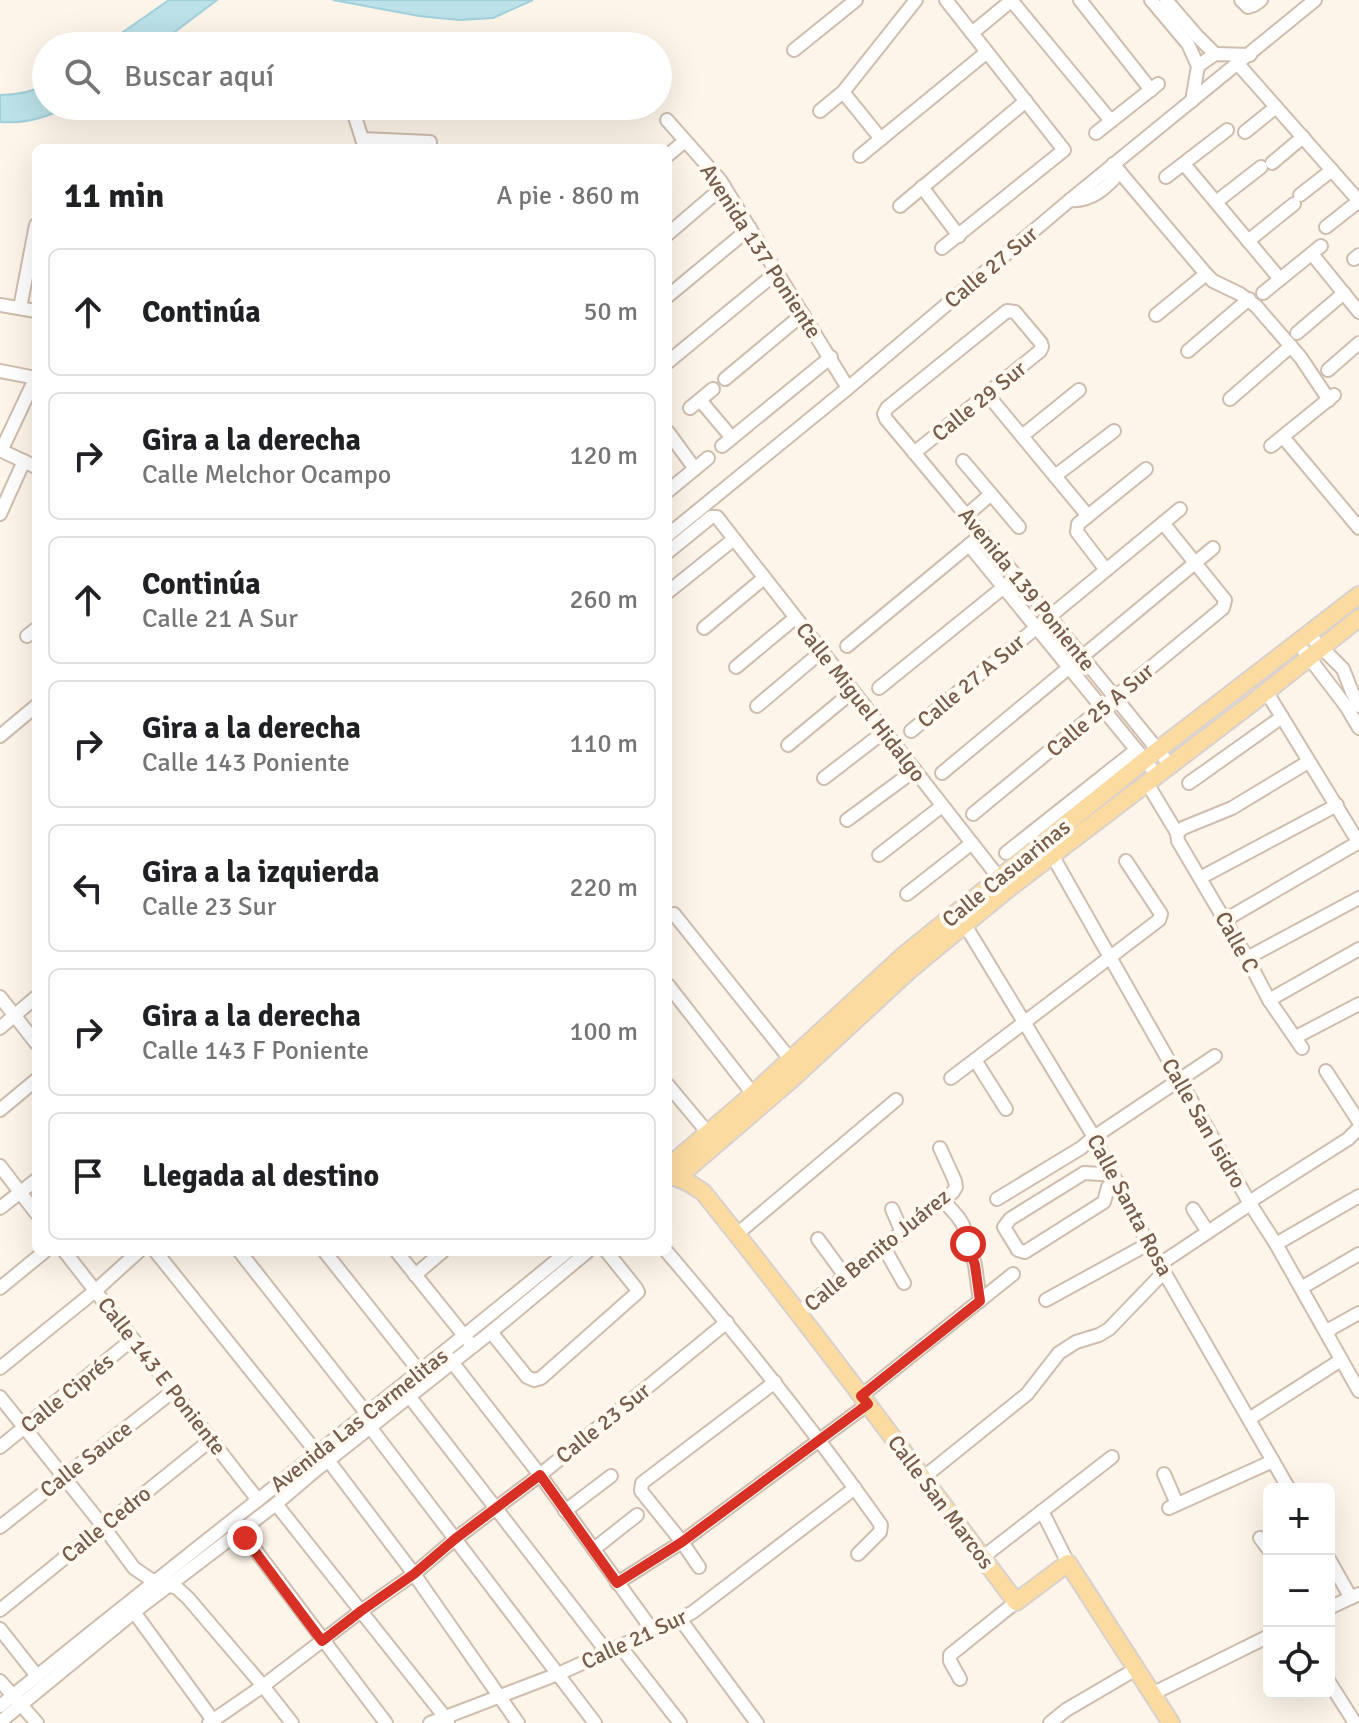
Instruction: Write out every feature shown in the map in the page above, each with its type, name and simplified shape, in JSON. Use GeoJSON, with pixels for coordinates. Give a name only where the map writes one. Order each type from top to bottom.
{"type":"FeatureCollection","features":[{"type":"Feature","properties":{"kind":"main road","name":"Calle Casuarinas"},"geometry":{"type":"LineString","coordinates":[[672,1175],[792,1079],[912,968],[965,925],[1004,884],[1146,753],[1359,595]]}},
{"type":"Feature","properties":{"kind":"main road","name":"Calle Casuarinas"},"geometry":{"type":"LineString","coordinates":[[672,1175],[708,1133],[904,955],[1004,884],[1052,855],[1359,618]]}},
{"type":"Feature","properties":{"kind":"main road","name":"Calle San Marcos"},"geometry":{"type":"LineString","coordinates":[[672,1178],[703,1192],[924,1477],[1016,1602]]}},
{"type":"Feature","properties":{"kind":"main road"},"geometry":{"type":"LineString","coordinates":[[1016,1602],[1068,1563],[1171,1723]]}},
{"type":"Feature","properties":{"kind":"street"},"geometry":{"type":"LineString","coordinates":[[794,50],[856,0]]}},
{"type":"Feature","properties":{"kind":"street"},"geometry":{"type":"LineString","coordinates":[[820,111],[843,92],[916,0]]}},
{"type":"Feature","properties":{"kind":"street"},"geometry":{"type":"LineString","coordinates":[[942,248],[1064,150],[946,0]]}},
{"type":"Feature","properties":{"kind":"street"},"geometry":{"type":"LineString","coordinates":[[972,33],[1011,0],[1111,121]]}},
{"type":"Feature","properties":{"kind":"street"},"geometry":{"type":"LineString","coordinates":[[1080,0],[1155,87],[1096,133]]}},
{"type":"Feature","properties":{"kind":"street"},"geometry":{"type":"LineString","coordinates":[[1151,0],[1168,4],[1215,54]]}},
{"type":"Feature","properties":{"kind":"street"},"geometry":{"type":"LineString","coordinates":[[1244,4],[1254,5],[1261,0]]}},
{"type":"Feature","properties":{"kind":"street","name":"Calle 27 Sur"},"geometry":{"type":"LineString","coordinates":[[672,532],[1070,200],[1113,171],[1315,0]]}},
{"type":"Feature","properties":{"kind":"street"},"geometry":{"type":"LineString","coordinates":[[1168,4],[1198,66],[1192,101]]}},
{"type":"Feature","properties":{"kind":"street"},"geometry":{"type":"LineString","coordinates":[[860,156],[987,52]]}},
{"type":"Feature","properties":{"kind":"street"},"geometry":{"type":"LineString","coordinates":[[1198,66],[1215,54],[1250,55]]}},
{"type":"Feature","properties":{"kind":"street"},"geometry":{"type":"LineString","coordinates":[[1238,64],[1359,201],[1326,227]]}},
{"type":"Feature","properties":{"kind":"street"},"geometry":{"type":"LineString","coordinates":[[843,92],[881,139]]}},
{"type":"Feature","properties":{"kind":"street"},"geometry":{"type":"LineString","coordinates":[[900,206],[1026,101]]}},
{"type":"Feature","properties":{"kind":"street"},"geometry":{"type":"LineString","coordinates":[[1245,132],[1276,107]]}},
{"type":"Feature","properties":{"kind":"street"},"geometry":{"type":"LineString","coordinates":[[356,120],[363,143],[397,144]]}},
{"type":"Feature","properties":{"kind":"street","name":"Avenida 137 Poniente"},"geometry":{"type":"LineString","coordinates":[[667,120],[724,186],[848,388]]}},
{"type":"Feature","properties":{"kind":"street"},"geometry":{"type":"LineString","coordinates":[[426,128],[431,144]]}},
{"type":"Feature","properties":{"kind":"street"},"geometry":{"type":"LineString","coordinates":[[1166,177],[1227,130]]}},
{"type":"Feature","properties":{"kind":"street"},"geometry":{"type":"LineString","coordinates":[[1216,202],[1303,137]]}},
{"type":"Feature","properties":{"kind":"street"},"geometry":{"type":"LineString","coordinates":[[672,152],[685,141]]}},
{"type":"Feature","properties":{"kind":"street"},"geometry":{"type":"LineString","coordinates":[[1184,164],[1280,279]]}},
{"type":"Feature","properties":{"kind":"street"},"geometry":{"type":"LineString","coordinates":[[1248,241],[1332,170]]}},
{"type":"Feature","properties":{"kind":"street"},"geometry":{"type":"LineString","coordinates":[[1113,171],[1136,191],[1213,281],[1249,299],[1332,397],[1271,446]]}},
{"type":"Feature","properties":{"kind":"street"},"geometry":{"type":"LineString","coordinates":[[672,231],[724,186]]}},
{"type":"Feature","properties":{"kind":"street"},"geometry":{"type":"LineString","coordinates":[[922,187],[959,236]]}},
{"type":"Feature","properties":{"kind":"street"},"geometry":{"type":"LineString","coordinates":[[672,293],[750,228]]}},
{"type":"Feature","properties":{"kind":"street"},"geometry":{"type":"LineString","coordinates":[[20,308],[32,246]]}},
{"type":"Feature","properties":{"kind":"street"},"geometry":{"type":"LineString","coordinates":[[1263,293],[1316,250],[1359,312]]}},
{"type":"Feature","properties":{"kind":"street"},"geometry":{"type":"LineString","coordinates":[[672,359],[777,272]]}},
{"type":"Feature","properties":{"kind":"street"},"geometry":{"type":"LineString","coordinates":[[1156,315],[1206,274]]}},
{"type":"Feature","properties":{"kind":"street"},"geometry":{"type":"LineString","coordinates":[[1297,333],[1344,293]]}},
{"type":"Feature","properties":{"kind":"street"},"geometry":{"type":"LineString","coordinates":[[1188,351],[1249,299]]}},
{"type":"Feature","properties":{"kind":"street"},"geometry":{"type":"LineString","coordinates":[[0,305],[32,310]]}},
{"type":"Feature","properties":{"kind":"street","name":"Calle 29 Sur"},"geometry":{"type":"LineString","coordinates":[[884,414],[887,408],[1007,311],[1015,312],[1041,343],[1040,351],[914,453]]}},
{"type":"Feature","properties":{"kind":"street"},"geometry":{"type":"LineString","coordinates":[[725,379],[803,314]]}},
{"type":"Feature","properties":{"kind":"street"},"geometry":{"type":"LineString","coordinates":[[1328,370],[1359,343]]}},
{"type":"Feature","properties":{"kind":"street"},"geometry":{"type":"LineString","coordinates":[[1230,399],[1291,346]]}},
{"type":"Feature","properties":{"kind":"street"},"geometry":{"type":"LineString","coordinates":[[713,389],[695,404],[727,442],[831,357]]}},
{"type":"Feature","properties":{"kind":"street"},"geometry":{"type":"LineString","coordinates":[[0,371],[32,376]]}},
{"type":"Feature","properties":{"kind":"street"},"geometry":{"type":"LineString","coordinates":[[0,514],[30,464],[1,450],[32,385]]}},
{"type":"Feature","properties":{"kind":"street"},"geometry":{"type":"LineString","coordinates":[[1022,436],[1079,390]]}},
{"type":"Feature","properties":{"kind":"street"},"geometry":{"type":"LineString","coordinates":[[987,394],[1088,516]]}},
{"type":"Feature","properties":{"kind":"street","name":"Avenida 139 Poniente"},"geometry":{"type":"LineString","coordinates":[[884,414],[1115,697],[1158,774],[1177,833]]}},
{"type":"Feature","properties":{"kind":"street"},"geometry":{"type":"LineString","coordinates":[[672,428],[695,469]]}},
{"type":"Feature","properties":{"kind":"street"},"geometry":{"type":"LineString","coordinates":[[1055,476],[1114,431]]}},
{"type":"Feature","properties":{"kind":"street"},"geometry":{"type":"LineString","coordinates":[[1283,437],[1359,528]]}},
{"type":"Feature","properties":{"kind":"street"},"geometry":{"type":"LineString","coordinates":[[672,488],[708,458]]}},
{"type":"Feature","properties":{"kind":"street"},"geometry":{"type":"LineString","coordinates":[[963,461],[1019,527]]}},
{"type":"Feature","properties":{"kind":"street"},"geometry":{"type":"LineString","coordinates":[[1106,570],[1077,532],[1078,524],[1146,469]]}},
{"type":"Feature","properties":{"kind":"street"},"geometry":{"type":"LineString","coordinates":[[967,515],[991,494]]}},
{"type":"Feature","properties":{"kind":"street","name":"Calle 27 A Sur"},"geometry":{"type":"LineString","coordinates":[[911,731],[1180,509]]}},
{"type":"Feature","properties":{"kind":"street","name":"Calle Miguel Hidalgo"},"geometry":{"type":"LineString","coordinates":[[672,549],[714,516],[1004,884]]}},
{"type":"Feature","properties":{"kind":"street"},"geometry":{"type":"LineString","coordinates":[[1163,523],[1195,563]]}},
{"type":"Feature","properties":{"kind":"street"},"geometry":{"type":"LineString","coordinates":[[847,646],[983,534]]}},
{"type":"Feature","properties":{"kind":"street"},"geometry":{"type":"LineString","coordinates":[[672,589],[734,539]]}},
{"type":"Feature","properties":{"kind":"street","name":"Avenida 139 Poniente"},"geometry":{"type":"LineString","coordinates":[[969,545],[1102,708],[1146,753]]}},
{"type":"Feature","properties":{"kind":"street"},"geometry":{"type":"LineString","coordinates":[[942,773],[1213,548]]}},
{"type":"Feature","properties":{"kind":"street","name":"Calle 25 A Sur"},"geometry":{"type":"LineString","coordinates":[[973,814],[1223,608],[1225,600],[1195,563]]}},
{"type":"Feature","properties":{"kind":"street"},"geometry":{"type":"LineString","coordinates":[[879,688],[1017,576]]}},
{"type":"Feature","properties":{"kind":"street"},"geometry":{"type":"LineString","coordinates":[[704,628],[764,578]]}},
{"type":"Feature","properties":{"kind":"street"},"geometry":{"type":"LineString","coordinates":[[736,667],[795,618]]}},
{"type":"Feature","properties":{"kind":"street"},"geometry":{"type":"LineString","coordinates":[[1303,638],[1315,653],[1324,679],[1359,728]]}},
{"type":"Feature","properties":{"kind":"street"},"geometry":{"type":"LineString","coordinates":[[757,706],[821,652]]}},
{"type":"Feature","properties":{"kind":"street"},"geometry":{"type":"LineString","coordinates":[[1315,653],[1334,660],[1343,669],[1359,706]]}},
{"type":"Feature","properties":{"kind":"street"},"geometry":{"type":"LineString","coordinates":[[1334,660],[1322,664],[1324,679],[1334,687],[1341,685],[1346,677]]}},
{"type":"Feature","properties":{"kind":"street"},"geometry":{"type":"LineString","coordinates":[[1225,920],[1359,843],[1266,691]]}},
{"type":"Feature","properties":{"kind":"street"},"geometry":{"type":"LineString","coordinates":[[788,745],[852,692]]}},
{"type":"Feature","properties":{"kind":"street"},"geometry":{"type":"LineString","coordinates":[[0,736],[32,709]]}},
{"type":"Feature","properties":{"kind":"street"},"geometry":{"type":"LineString","coordinates":[[1189,783],[1282,717]]}},
{"type":"Feature","properties":{"kind":"street"},"geometry":{"type":"LineString","coordinates":[[824,778],[885,731]]}},
{"type":"Feature","properties":{"kind":"street"},"geometry":{"type":"LineString","coordinates":[[1006,853],[1146,753]]}},
{"type":"Feature","properties":{"kind":"street"},"geometry":{"type":"LineString","coordinates":[[1177,833],[1232,808],[1308,762]]}},
{"type":"Feature","properties":{"kind":"street"},"geometry":{"type":"LineString","coordinates":[[847,820],[915,770]]}},
{"type":"Feature","properties":{"kind":"street"},"geometry":{"type":"LineString","coordinates":[[1200,878],[1337,805]]}},
{"type":"Feature","properties":{"kind":"street"},"geometry":{"type":"LineString","coordinates":[[879,855],[942,806]]}},
{"type":"Feature","properties":{"kind":"street","name":"Calle C"},"geometry":{"type":"LineString","coordinates":[[1177,833],[1178,841],[1269,1000],[1299,1043],[1359,1004]]}},
{"type":"Feature","properties":{"kind":"street"},"geometry":{"type":"LineString","coordinates":[[907,894],[972,843]]}},
{"type":"Feature","properties":{"kind":"street","name":"Calle San Isidro"},"geometry":{"type":"LineString","coordinates":[[1052,855],[1341,1360],[1355,1374],[1359,1391]]}},
{"type":"Feature","properties":{"kind":"street"},"geometry":{"type":"LineString","coordinates":[[951,1078],[1161,917],[1126,861]]}},
{"type":"Feature","properties":{"kind":"street"},"geometry":{"type":"LineString","coordinates":[[1247,958],[1359,898]]}},
{"type":"Feature","properties":{"kind":"street"},"geometry":{"type":"LineString","coordinates":[[674,914],[790,1059]]}},
{"type":"Feature","properties":{"kind":"street","name":"Calle Santa Rosa"},"geometry":{"type":"LineString","coordinates":[[965,925],[1094,1137],[1148,1244],[1286,1483]]}},
{"type":"Feature","properties":{"kind":"street"},"geometry":{"type":"LineString","coordinates":[[1269,1000],[1359,949]]}},
{"type":"Feature","properties":{"kind":"street"},"geometry":{"type":"LineString","coordinates":[[672,990],[753,1094]]}},
{"type":"Feature","properties":{"kind":"street"},"geometry":{"type":"LineString","coordinates":[[0,997],[32,1038]]}},
{"type":"Feature","properties":{"kind":"street"},"geometry":{"type":"LineString","coordinates":[[0,1028],[32,1000]]}},
{"type":"Feature","properties":{"kind":"street"},"geometry":{"type":"LineString","coordinates":[[997,1199],[1081,1148],[1215,1056]]}},
{"type":"Feature","properties":{"kind":"street"},"geometry":{"type":"LineString","coordinates":[[975,1060],[1006,1109]]}},
{"type":"Feature","properties":{"kind":"street"},"geometry":{"type":"LineString","coordinates":[[924,1477],[1027,1394],[1059,1353],[1076,1342],[1109,1329],[1162,1268],[1208,1232],[1357,1133],[1326,1071]]}},
{"type":"Feature","properties":{"kind":"street"},"geometry":{"type":"LineString","coordinates":[[0,1110],[32,1083]]}},
{"type":"Feature","properties":{"kind":"street"},"geometry":{"type":"LineString","coordinates":[[672,1090],[708,1133]]}},
{"type":"Feature","properties":{"kind":"street"},"geometry":{"type":"LineString","coordinates":[[737,1234],[896,1100]]}},
{"type":"Feature","properties":{"kind":"street","name":"Calle Benito Juárez"},"geometry":{"type":"LineString","coordinates":[[798,1313],[953,1192],[956,1187],[940,1148]]}},
{"type":"Feature","properties":{"kind":"street"},"geometry":{"type":"LineString","coordinates":[[0,1166],[32,1207]]}},
{"type":"Feature","properties":{"kind":"street"},"geometry":{"type":"LineString","coordinates":[[1110,1170],[1101,1174],[1084,1173],[1010,1219],[1004,1227],[1018,1250],[1025,1252],[1104,1202],[1108,1187],[1117,1182]]}},
{"type":"Feature","properties":{"kind":"street"},"geometry":{"type":"LineString","coordinates":[[0,1208],[32,1183]]}},
{"type":"Feature","properties":{"kind":"street"},"geometry":{"type":"LineString","coordinates":[[1276,1244],[1359,1196]]}},
{"type":"Feature","properties":{"kind":"street"},"geometry":{"type":"LineString","coordinates":[[943,1200],[963,1225],[975,1265],[980,1301]]}},
{"type":"Feature","properties":{"kind":"street"},"geometry":{"type":"LineString","coordinates":[[892,1209],[902,1232]]}},
{"type":"Feature","properties":{"kind":"street"},"geometry":{"type":"LineString","coordinates":[[1193,1209],[1208,1232]]}},
{"type":"Feature","properties":{"kind":"street"},"geometry":{"type":"LineString","coordinates":[[818,1239],[845,1276]]}},
{"type":"Feature","properties":{"kind":"street"},"geometry":{"type":"LineString","coordinates":[[1046,1300],[1148,1244]]}},
{"type":"Feature","properties":{"kind":"street"},"geometry":{"type":"LineString","coordinates":[[883,1246],[904,1283]]}},
{"type":"Feature","properties":{"kind":"street"},"geometry":{"type":"LineString","coordinates":[[1301,1288],[1359,1254]]}},
{"type":"Feature","properties":{"kind":"street"},"geometry":{"type":"LineString","coordinates":[[0,1288],[39,1256]]}},
{"type":"Feature","properties":{"kind":"street","name":"Calle 143 E Poniente"},"geometry":{"type":"LineString","coordinates":[[68,1256],[258,1500]]}},
{"type":"Feature","properties":{"kind":"street"},"geometry":{"type":"LineString","coordinates":[[0,1368],[134,1256]]}},
{"type":"Feature","properties":{"kind":"street"},"geometry":{"type":"LineString","coordinates":[[159,1256],[323,1456],[414,1574],[518,1723]]}},
{"type":"Feature","properties":{"kind":"street"},"geometry":{"type":"LineString","coordinates":[[243,1256],[595,1723]]}},
{"type":"Feature","properties":{"kind":"street"},"geometry":{"type":"LineString","coordinates":[[328,1256],[420,1372]]}},
{"type":"Feature","properties":{"kind":"street"},"geometry":{"type":"LineString","coordinates":[[400,1256],[468,1342]]}},
{"type":"Feature","properties":{"kind":"street"},"geometry":{"type":"LineString","coordinates":[[415,1275],[437,1256]]}},
{"type":"Feature","properties":{"kind":"street","name":"Avenida Las Carmelitas"},"geometry":{"type":"LineString","coordinates":[[369,1420],[409,1396],[560,1256]]}},
{"type":"Feature","properties":{"kind":"street","name":"Avenida Las Carmelitas"},"geometry":{"type":"LineString","coordinates":[[468,1342],[491,1332],[582,1256]]}},
{"type":"Feature","properties":{"kind":"street"},"geometry":{"type":"LineString","coordinates":[[491,1332],[527,1377],[534,1380],[541,1378],[638,1292],[610,1256]]}},
{"type":"Feature","properties":{"kind":"street"},"geometry":{"type":"LineString","coordinates":[[670,1256],[775,1382],[855,1488],[881,1528],[858,1554]]}},
{"type":"Feature","properties":{"kind":"street"},"geometry":{"type":"LineString","coordinates":[[617,1583],[682,1542],[819,1440],[1013,1274]]}},
{"type":"Feature","properties":{"kind":"street"},"geometry":{"type":"LineString","coordinates":[[1327,1334],[1359,1313]]}},
{"type":"Feature","properties":{"kind":"street","name":"Calle 23 Sur"},"geometry":{"type":"LineString","coordinates":[[212,1722],[414,1574],[727,1322]]}},
{"type":"Feature","properties":{"kind":"street","name":"Calle Ciprés"},"geometry":{"type":"LineString","coordinates":[[0,1447],[133,1339]]}},
{"type":"Feature","properties":{"kind":"street"},"geometry":{"type":"LineString","coordinates":[[449,1357],[540,1475],[653,1631]]}},
{"type":"Feature","properties":{"kind":"street","name":"Avenida Las Carmelitas"},"geometry":{"type":"LineString","coordinates":[[17,1700],[37,1676],[155,1580],[369,1420],[420,1372],[449,1357]]}},
{"type":"Feature","properties":{"kind":"street"},"geometry":{"type":"LineString","coordinates":[[1249,1419],[1341,1360]]}},
{"type":"Feature","properties":{"kind":"street"},"geometry":{"type":"LineString","coordinates":[[699,1567],[641,1491],[642,1483],[775,1382]]}},
{"type":"Feature","properties":{"kind":"street","name":"Calle Sauce"},"geometry":{"type":"LineString","coordinates":[[0,1527],[172,1392]]}},
{"type":"Feature","properties":{"kind":"street"},"geometry":{"type":"LineString","coordinates":[[409,1396],[607,1652]]}},
{"type":"Feature","properties":{"kind":"street"},"geometry":{"type":"LineString","coordinates":[[0,1397],[134,1568],[141,1574],[177,1588],[188,1598],[292,1723]]}},
{"type":"Feature","properties":{"kind":"street","name":"Calle Cedro"},"geometry":{"type":"LineString","coordinates":[[0,1610],[212,1439]]}},
{"type":"Feature","properties":{"kind":"street","name":"Avenida Las Carmelitas"},"geometry":{"type":"LineString","coordinates":[[0,1706],[17,1700],[276,1504],[323,1456]]}},
{"type":"Feature","properties":{"kind":"street"},"geometry":{"type":"LineString","coordinates":[[983,1557],[1112,1457]]}},
{"type":"Feature","properties":{"kind":"street"},"geometry":{"type":"LineString","coordinates":[[1164,1474],[1173,1506],[1273,1461]]}},
{"type":"Feature","properties":{"kind":"street"},"geometry":{"type":"LineString","coordinates":[[565,1511],[611,1476]]}},
{"type":"Feature","properties":{"kind":"street","name":"Calle 21 Sur"},"geometry":{"type":"LineString","coordinates":[[430,1723],[447,1720],[558,1674],[693,1612],[855,1488]]}},
{"type":"Feature","properties":{"kind":"street"},"geometry":{"type":"LineString","coordinates":[[276,1504],[447,1720]]}},
{"type":"Feature","properties":{"kind":"street"},"geometry":{"type":"LineString","coordinates":[[1042,1511],[1068,1563]]}},
{"type":"Feature","properties":{"kind":"street"},"geometry":{"type":"LineString","coordinates":[[594,1549],[637,1515]]}},
{"type":"Feature","properties":{"kind":"street"},"geometry":{"type":"LineString","coordinates":[[241,1531],[386,1723]]}},
{"type":"Feature","properties":{"kind":"street"},"geometry":{"type":"LineString","coordinates":[[1260,1538],[1263,1542]]}},
{"type":"Feature","properties":{"kind":"street"},"geometry":{"type":"LineString","coordinates":[[1335,1568],[1355,1596],[1335,1605]]}},
{"type":"Feature","properties":{"kind":"street"},"geometry":{"type":"LineString","coordinates":[[960,1679],[950,1655],[1016,1602]]}},
{"type":"Feature","properties":{"kind":"street"},"geometry":{"type":"LineString","coordinates":[[134,1612],[212,1722]]}},
{"type":"Feature","properties":{"kind":"street"},"geometry":{"type":"LineString","coordinates":[[680,1619],[757,1723]]}},
{"type":"Feature","properties":{"kind":"street"},"geometry":{"type":"LineString","coordinates":[[0,1629],[37,1676]]}},
{"type":"Feature","properties":{"kind":"street"},"geometry":{"type":"LineString","coordinates":[[1152,1694],[1263,1639]]}},
{"type":"Feature","properties":{"kind":"street"},"geometry":{"type":"LineString","coordinates":[[620,1646],[680,1723]]}},
{"type":"Feature","properties":{"kind":"street"},"geometry":{"type":"LineString","coordinates":[[1050,1723],[1066,1710],[1136,1669]]}},
{"type":"Feature","properties":{"kind":"street"},"geometry":{"type":"LineString","coordinates":[[0,1681],[37,1723]]}},
{"type":"Feature","properties":{"kind":"street"},"geometry":{"type":"LineString","coordinates":[[1335,1691],[1355,1723]]}},
{"type":"Feature","properties":{"kind":"street"},"geometry":{"type":"LineString","coordinates":[[0,1722],[17,1700]]}},
{"type":"Feature","properties":{"kind":"street"},"geometry":{"type":"LineString","coordinates":[[1066,1710],[1075,1723]]}},
{"type":"Feature","properties":{"kind":"water"},"geometry":{"type":"Polygon","coordinates":[[[169,0],[217,0],[175,32],[123,32],[169,0]]]}},
{"type":"Feature","properties":{"kind":"water"},"geometry":{"type":"Polygon","coordinates":[[[333,0],[533,0],[493,18],[459,20],[333,0]]]}},
{"type":"Feature","properties":{"kind":"water"},"geometry":{"type":"Polygon","coordinates":[[[32,91],[32,120],[0,122],[0,95],[32,91]]]}},
{"type":"Feature","properties":{"kind":"route"},"geometry":{"type":"LineString","coordinates":[[245,1538],[322,1641],[414,1574],[540,1475],[617,1583],[682,1542],[868,1404],[861,1396],[980,1301],[975,1265],[968,1244]]}}]}
